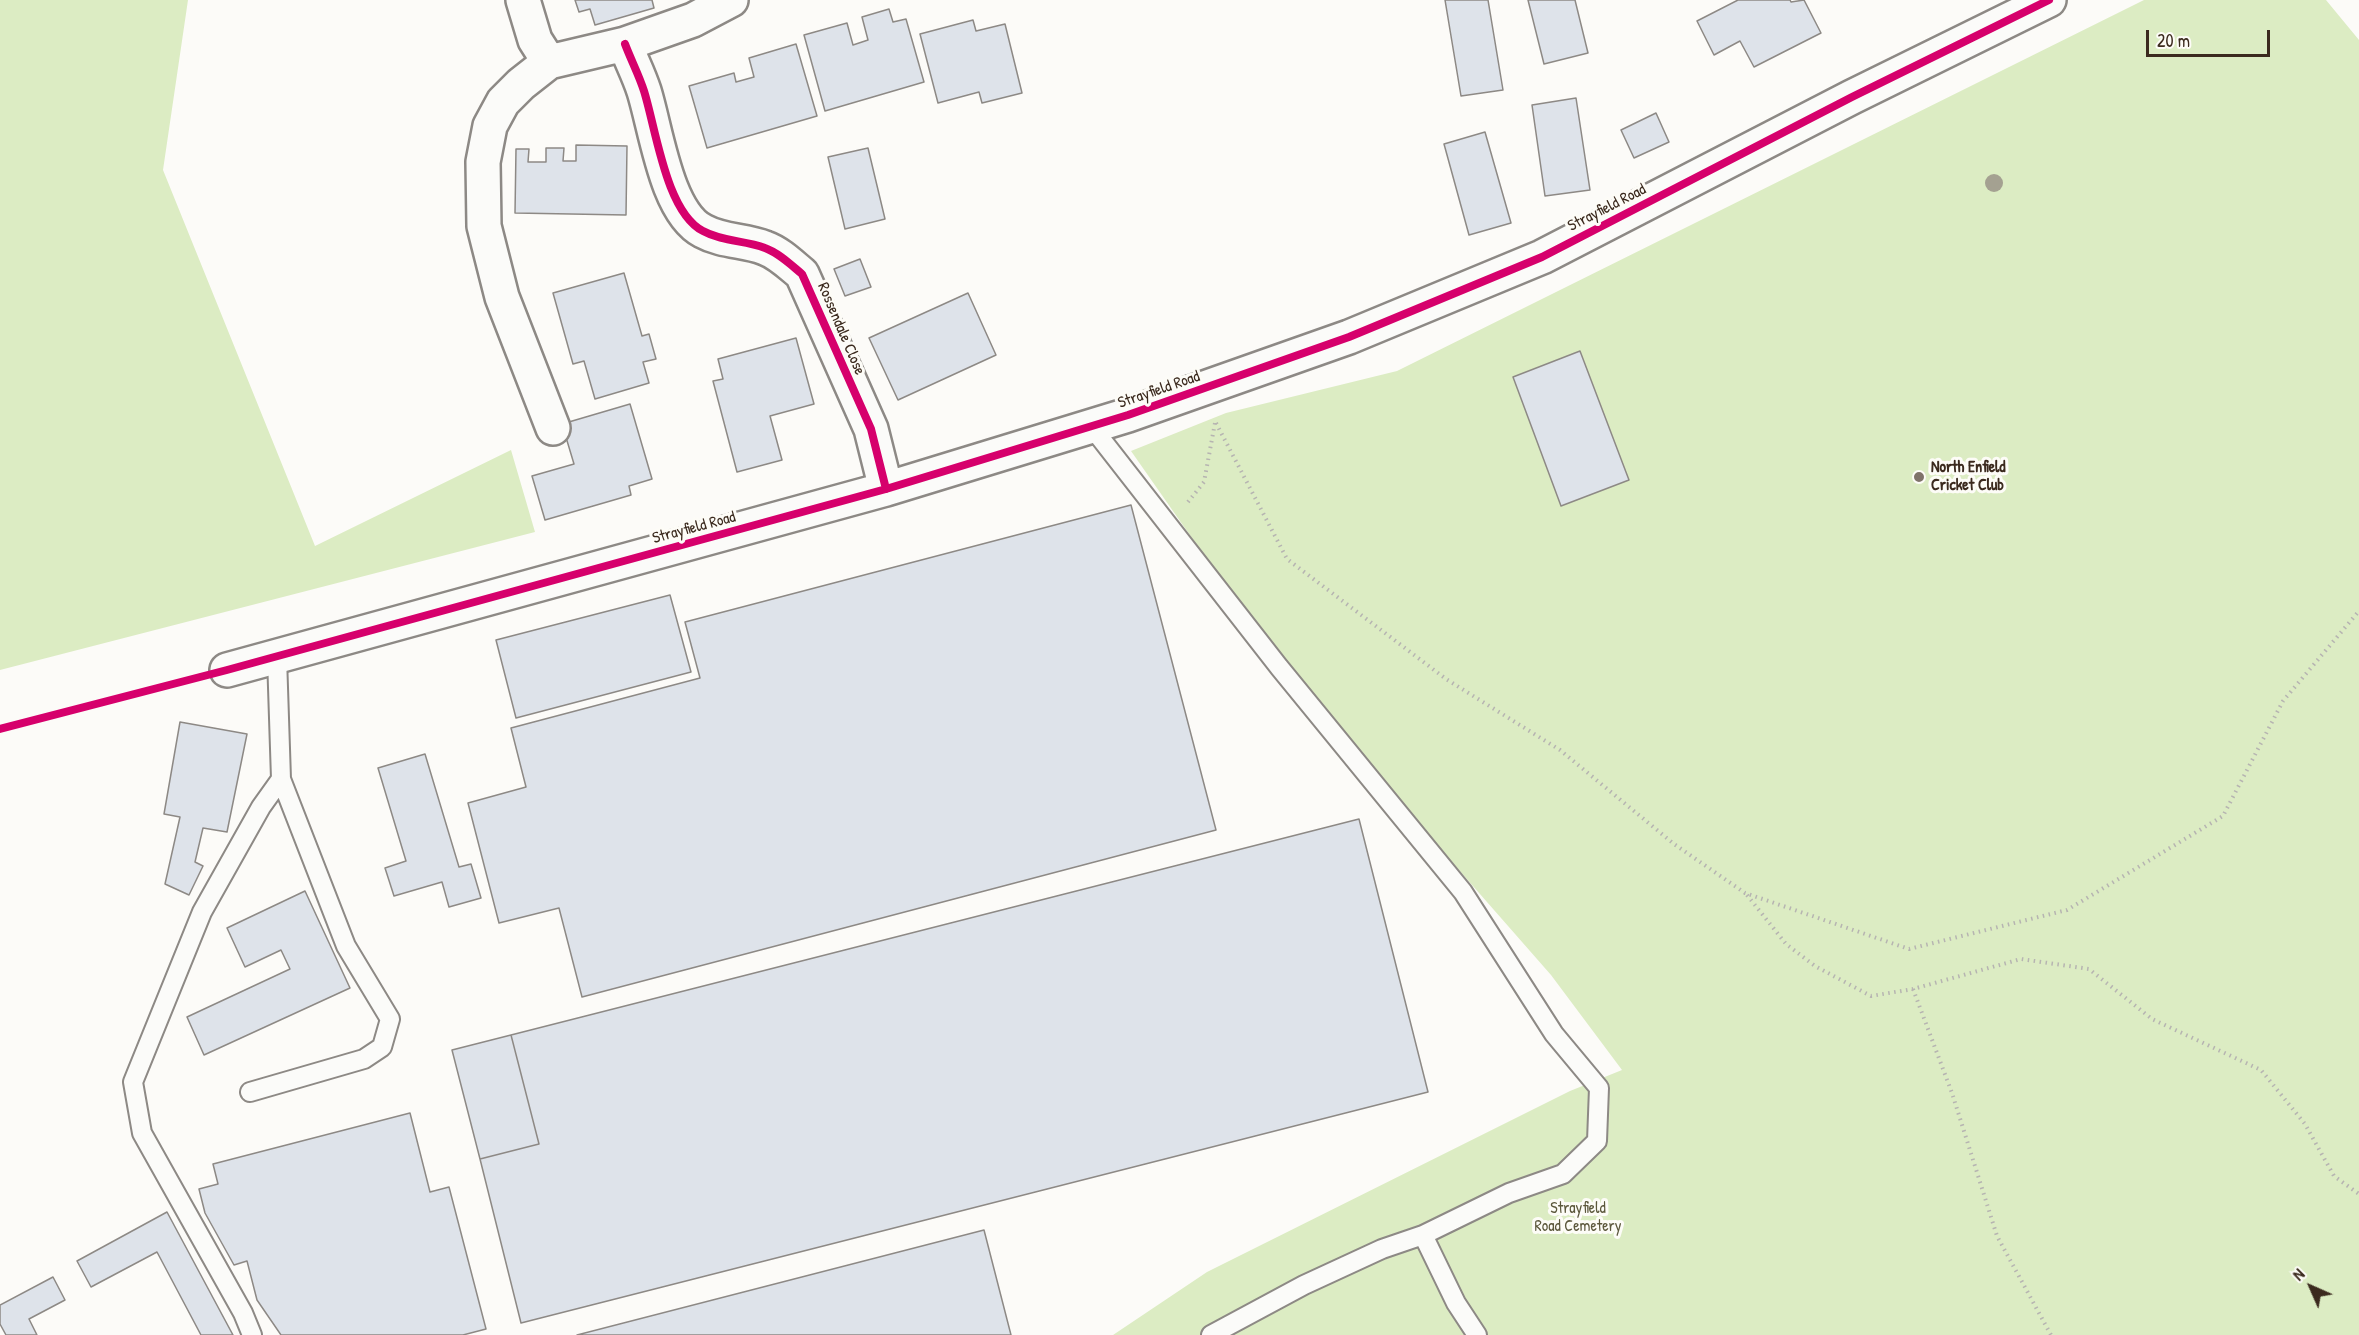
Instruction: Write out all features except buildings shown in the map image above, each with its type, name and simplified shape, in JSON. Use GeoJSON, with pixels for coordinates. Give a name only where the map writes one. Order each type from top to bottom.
{"type":"FeatureCollection","features":[{"type":"Feature","properties":{"kind":"street"},"geometry":{"type":"LineString","coordinates":[[523,0],[535,40],[549,62]]}},
{"type":"Feature","properties":{"kind":"street"},"geometry":{"type":"LineString","coordinates":[[553,428],[502,297],[484,226],[483,162],[490,126],[503,102],[549,62],[626,44],[693,20],[731,0]]}},
{"type":"Feature","properties":{"kind":"street","name":"Strayfield Road"},"geometry":{"type":"LineString","coordinates":[[227,670],[886,489],[1198,391],[1349,337],[1542,257],[1852,97],[2049,0]]}},
{"type":"Feature","properties":{"kind":"street","name":"Rossendale Close"},"geometry":{"type":"LineString","coordinates":[[626,44],[643,90],[671,190],[682,210],[701,230],[720,239],[765,248],[786,260],[802,274],[871,429],[886,489]]}},
{"type":"Feature","properties":{"kind":"lane"},"geometry":{"type":"LineString","coordinates":[[1091,426],[1279,667],[1463,892],[1554,1034],[1599,1088],[1597,1141],[1563,1174],[1509,1193],[1423,1235],[1383,1249],[1304,1285],[1211,1335]]}},
{"type":"Feature","properties":{"kind":"lane"},"geometry":{"type":"LineString","coordinates":[[250,1092],[364,1059],[382,1047],[390,1019],[346,946],[280,779],[277,657]]}},
{"type":"Feature","properties":{"kind":"lane"},"geometry":{"type":"LineString","coordinates":[[252,1335],[243,1313],[142,1133],[133,1082],[202,912],[261,807],[280,779]]}},
{"type":"Feature","properties":{"kind":"lane"},"geometry":{"type":"LineString","coordinates":[[1423,1235],[1456,1304],[1477,1335]]}},
{"type":"Feature","properties":{"kind":"path"},"geometry":{"type":"LineString","coordinates":[[1198,391],[1287,559],[1446,679],[1560,750],[1674,844],[1746,893],[1909,949],[2067,910],[2223,816],[2283,701],[2359,611]]}},
{"type":"Feature","properties":{"kind":"path"},"geometry":{"type":"LineString","coordinates":[[1168,526],[1204,482],[1215,423]]}},
{"type":"Feature","properties":{"kind":"path"},"geometry":{"type":"LineString","coordinates":[[1746,893],[1786,944],[1815,966],[1871,996],[1913,989],[2020,959],[2089,969],[2152,1019],[2261,1070],[2305,1124],[2334,1176],[2359,1194]]}},
{"type":"Feature","properties":{"kind":"path"},"geometry":{"type":"LineString","coordinates":[[1913,989],[1952,1093],[1997,1236],[2051,1335]]}},
{"type":"Feature","properties":{"kind":"green space"},"geometry":{"type":"Polygon","coordinates":[[[0,0],[188,0],[163,170],[315,546],[511,450],[535,532],[0,670],[0,0]]]}},
{"type":"Feature","properties":{"kind":"green space","name":"Strayfield Road Cemetery"},"geometry":{"type":"Polygon","coordinates":[[[2144,0],[2326,0],[2359,40],[2359,1335],[1113,1335],[1207,1272],[1570,1091],[1622,1070],[1551,975],[1287,674],[1131,451],[1226,413],[1397,371],[2144,0]]]}},
{"type":"Feature","properties":{"kind":"cycle path"},"geometry":{"type":"LineString","coordinates":[[0,729],[227,670],[886,489],[1128,415],[1349,337],[1542,257],[1852,97],[2049,0]]}},
{"type":"Feature","properties":{"kind":"cycle path"},"geometry":{"type":"LineString","coordinates":[[625,44],[644,91],[671,188],[690,221],[711,235],[770,250],[802,274],[871,429],[886,489]]}},
{"type":"Feature","properties":{"kind":"place","name":"North Enfield Cricket Club"},"geometry":{"type":"Point","coordinates":[1919,477]}}]}
